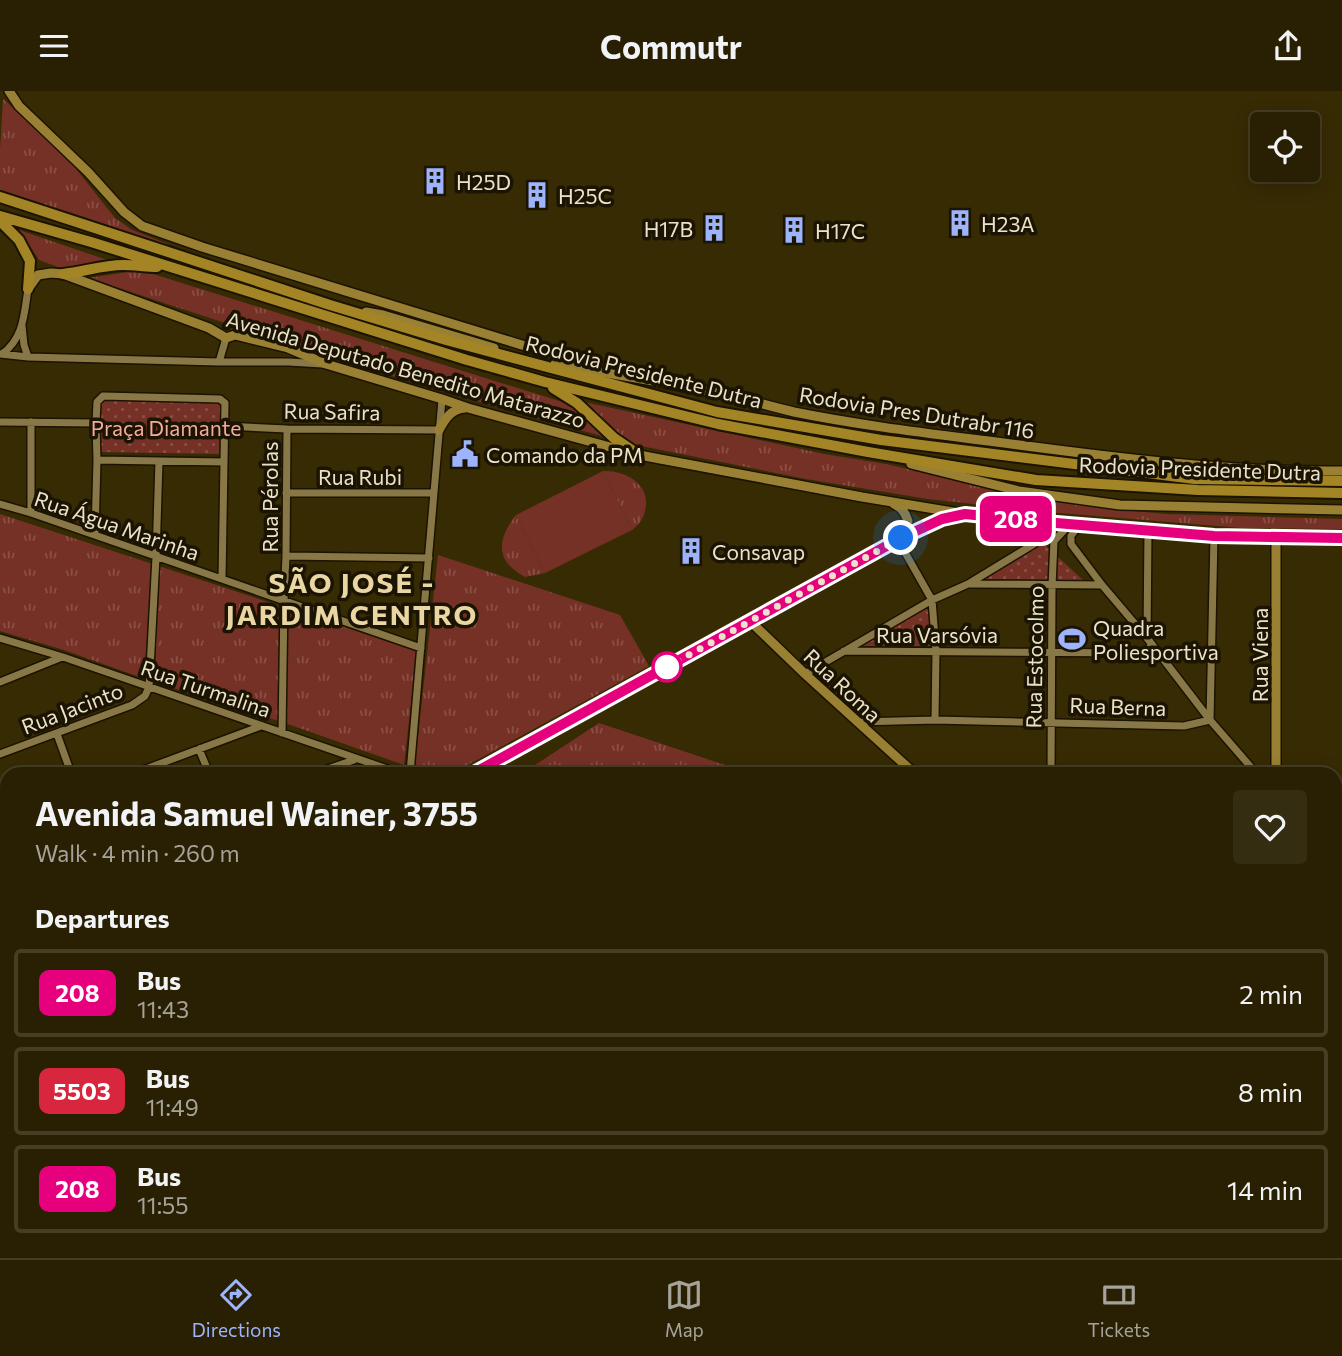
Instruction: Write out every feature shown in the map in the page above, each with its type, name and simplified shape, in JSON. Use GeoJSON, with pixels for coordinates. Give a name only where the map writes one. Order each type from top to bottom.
{"type":"FeatureCollection","features":[{"type":"Feature","properties":{"kind":"highway","name":"Rodovia Presidente Dutra"},"geometry":{"type":"LineString","coordinates":[[0,197],[330,305],[542,367],[717,412],[881,440],[1195,479],[1342,481]]}},
{"type":"Feature","properties":{"kind":"highway","name":"Rodovia Presidente Dutra"},"geometry":{"type":"LineString","coordinates":[[0,219],[91,242],[467,360],[718,424],[1036,480],[1198,490],[1342,493]]}},
{"type":"Feature","properties":{"kind":"highway"},"geometry":{"type":"LineString","coordinates":[[0,219],[19,240],[30,261],[28,289]]}},
{"type":"Feature","properties":{"kind":"highway"},"geometry":{"type":"LineString","coordinates":[[57,273],[114,266],[168,267]]}},
{"type":"Feature","properties":{"kind":"highway"},"geometry":{"type":"LineString","coordinates":[[545,382],[577,403],[614,438],[639,455]]}},
{"type":"Feature","properties":{"kind":"main road"},"geometry":{"type":"LineString","coordinates":[[9,91],[19,106],[88,172],[124,212],[142,226],[630,379]]}},
{"type":"Feature","properties":{"kind":"main road"},"geometry":{"type":"LineString","coordinates":[[28,289],[38,275],[57,273]]}},
{"type":"Feature","properties":{"kind":"main road","name":"Avenida Deputado Benedito Matarazzo"},"geometry":{"type":"LineString","coordinates":[[57,273],[209,328],[226,338],[235,335],[288,348],[326,364],[468,408],[639,455],[965,514],[1214,536],[1342,538]]}},
{"type":"Feature","properties":{"kind":"main road","name":"Rodovia Pres Dutrabr 116"},"geometry":{"type":"LineString","coordinates":[[330,305],[383,315],[542,362],[718,393],[794,412],[1088,454],[1199,466],[1342,471]]}},
{"type":"Feature","properties":{"kind":"main road"},"geometry":{"type":"LineString","coordinates":[[288,348],[291,353],[289,362]]}},
{"type":"Feature","properties":{"kind":"main road"},"geometry":{"type":"LineString","coordinates":[[439,431],[451,413],[468,408]]}},
{"type":"Feature","properties":{"kind":"main road"},"geometry":{"type":"LineString","coordinates":[[868,452],[1019,491],[1121,505],[1342,510]]}},
{"type":"Feature","properties":{"kind":"main road"},"geometry":{"type":"LineString","coordinates":[[889,501],[900,507],[908,521],[900,539]]}},
{"type":"Feature","properties":{"kind":"main road"},"geometry":{"type":"LineString","coordinates":[[485,767],[900,539],[942,519],[965,514]]}},
{"type":"Feature","properties":{"kind":"main road","name":"Rua Viena"},"geometry":{"type":"LineString","coordinates":[[1276,537],[1276,767]]}},
{"type":"Feature","properties":{"kind":"main road","name":"Rua Roma"},"geometry":{"type":"LineString","coordinates":[[750,621],[907,767]]}},
{"type":"Feature","properties":{"kind":"street"},"geometry":{"type":"LineString","coordinates":[[1,354],[16,341],[22,326],[28,289]]}},
{"type":"Feature","properties":{"kind":"street"},"geometry":{"type":"LineString","coordinates":[[22,326],[28,357]]}},
{"type":"Feature","properties":{"kind":"street"},"geometry":{"type":"LineString","coordinates":[[219,362],[226,338]]}},
{"type":"Feature","properties":{"kind":"street"},"geometry":{"type":"LineString","coordinates":[[1,354],[28,357],[326,364]]}},
{"type":"Feature","properties":{"kind":"street"},"geometry":{"type":"LineString","coordinates":[[95,535],[97,402],[103,397],[220,399],[225,403],[222,579]]}},
{"type":"Feature","properties":{"kind":"street"},"geometry":{"type":"LineString","coordinates":[[411,767],[442,399]]}},
{"type":"Feature","properties":{"kind":"street"},"geometry":{"type":"LineString","coordinates":[[0,422],[96,423]]}},
{"type":"Feature","properties":{"kind":"street"},"geometry":{"type":"LineString","coordinates":[[31,422],[31,513]]}},
{"type":"Feature","properties":{"kind":"street","name":"Rua Safira"},"geometry":{"type":"LineString","coordinates":[[225,426],[439,431]]}},
{"type":"Feature","properties":{"kind":"street","name":"Rua Pérolas"},"geometry":{"type":"LineString","coordinates":[[282,733],[287,429]]}},
{"type":"Feature","properties":{"kind":"street"},"geometry":{"type":"LineString","coordinates":[[97,460],[223,462]]}},
{"type":"Feature","properties":{"kind":"street"},"geometry":{"type":"LineString","coordinates":[[149,687],[159,461]]}},
{"type":"Feature","properties":{"kind":"street","name":"Rua Rubi"},"geometry":{"type":"LineString","coordinates":[[286,493],[434,493]]}},
{"type":"Feature","properties":{"kind":"street","name":"Rua Água Marinha"},"geometry":{"type":"LineString","coordinates":[[0,504],[421,648]]}},
{"type":"Feature","properties":{"kind":"street"},"geometry":{"type":"LineString","coordinates":[[1044,522],[1054,541],[1074,524]]}},
{"type":"Feature","properties":{"kind":"street"},"geometry":{"type":"LineString","coordinates":[[1074,524],[1070,544],[1209,720],[1251,767]]}},
{"type":"Feature","properties":{"kind":"street"},"geometry":{"type":"LineString","coordinates":[[1148,530],[1149,641]]}},
{"type":"Feature","properties":{"kind":"street"},"geometry":{"type":"LineString","coordinates":[[1209,720],[1214,536]]}},
{"type":"Feature","properties":{"kind":"street"},"geometry":{"type":"LineString","coordinates":[[900,539],[932,600],[936,651],[935,720]]}},
{"type":"Feature","properties":{"kind":"street","name":"Rua Estocolmo"},"geometry":{"type":"LineString","coordinates":[[1051,767],[1054,541]]}},
{"type":"Feature","properties":{"kind":"street"},"geometry":{"type":"LineString","coordinates":[[805,674],[932,600],[968,584],[1034,544]]}},
{"type":"Feature","properties":{"kind":"street"},"geometry":{"type":"LineString","coordinates":[[286,557],[429,558]]}},
{"type":"Feature","properties":{"kind":"street"},"geometry":{"type":"LineString","coordinates":[[968,584],[1102,585]]}},
{"type":"Feature","properties":{"kind":"street","name":"Rua Turmalina"},"geometry":{"type":"LineString","coordinates":[[0,638],[63,657],[380,767]]}},
{"type":"Feature","properties":{"kind":"street","name":"Rua Varsóvia"},"geometry":{"type":"LineString","coordinates":[[844,651],[1142,653],[1149,650],[1149,641]]}},
{"type":"Feature","properties":{"kind":"street"},"geometry":{"type":"LineString","coordinates":[[0,682],[63,657]]}},
{"type":"Feature","properties":{"kind":"street","name":"Rua Jacinto"},"geometry":{"type":"LineString","coordinates":[[0,754],[132,705],[145,696],[149,687]]}},
{"type":"Feature","properties":{"kind":"street","name":"Rua Berna"},"geometry":{"type":"LineString","coordinates":[[858,722],[935,720],[1184,726],[1209,720]]}},
{"type":"Feature","properties":{"kind":"street"},"geometry":{"type":"LineString","coordinates":[[151,767],[261,726]]}},
{"type":"Feature","properties":{"kind":"street"},"geometry":{"type":"LineString","coordinates":[[57,734],[69,767]]}},
{"type":"Feature","properties":{"kind":"street"},"geometry":{"type":"LineString","coordinates":[[199,749],[206,767]]}},
{"type":"Feature","properties":{"kind":"street"},"geometry":{"type":"LineString","coordinates":[[333,767],[355,759]]}},
{"type":"Feature","properties":{"kind":"green space"},"geometry":{"type":"Polygon","coordinates":[[[3,99],[65,155],[115,218],[132,230],[168,244],[171,248],[0,190],[3,99]]]}},
{"type":"Feature","properties":{"kind":"green space"},"geometry":{"type":"Polygon","coordinates":[[[19,230],[113,262],[69,269],[58,267],[39,260],[19,230]]]}},
{"type":"Feature","properties":{"kind":"green space"},"geometry":{"type":"Polygon","coordinates":[[[134,271],[153,274],[559,401],[572,406],[602,436],[344,361],[89,278],[134,271]]]}},
{"type":"Feature","properties":{"kind":"green space","name":"Praça Diamante"},"geometry":{"type":"Polygon","coordinates":[[[100,397],[222,402],[222,454],[101,452],[100,397]]]}},
{"type":"Feature","properties":{"kind":"green space"},"geometry":{"type":"Polygon","coordinates":[[[584,402],[1069,503],[1166,514],[1342,519],[1342,529],[1242,528],[1036,511],[928,499],[806,479],[636,445],[620,439],[584,402]]]}},
{"type":"Feature","properties":{"kind":"green space"},"geometry":{"type":"Polygon","coordinates":[[[603,471],[628,476],[645,494],[644,514],[632,530],[603,471]]]}},
{"type":"Feature","properties":{"kind":"green space"},"geometry":{"type":"Polygon","coordinates":[[[603,471],[632,530],[545,573],[516,515],[603,471]]]}},
{"type":"Feature","properties":{"kind":"green space"},"geometry":{"type":"Polygon","coordinates":[[[0,514],[417,651],[404,765],[285,723],[0,631],[0,514]]]}},
{"type":"Feature","properties":{"kind":"green space"},"geometry":{"type":"Polygon","coordinates":[[[516,515],[545,573],[525,577],[506,561],[503,541],[516,515]]]}},
{"type":"Feature","properties":{"kind":"green space"},"geometry":{"type":"Polygon","coordinates":[[[1037,546],[1046,546],[1084,581],[981,579],[1037,546]]]}},
{"type":"Feature","properties":{"kind":"green space"},"geometry":{"type":"Polygon","coordinates":[[[438,555],[620,615],[649,666],[464,767],[415,767],[438,555]]]}},
{"type":"Feature","properties":{"kind":"green space"},"geometry":{"type":"Polygon","coordinates":[[[929,603],[934,646],[857,646],[929,603]]]}},
{"type":"Feature","properties":{"kind":"green space"},"geometry":{"type":"Polygon","coordinates":[[[599,723],[731,767],[532,767],[599,723]]]}},
{"type":"Feature","properties":{"kind":"bus line","name":"208"},"geometry":{"type":"LineString","coordinates":[[485,767],[901,538],[942,519],[965,514],[1214,536],[1342,538]]}},
{"type":"Feature","properties":{"kind":"place","name":"H25D"},"geometry":{"type":"Point","coordinates":[435,181]}},
{"type":"Feature","properties":{"kind":"place","name":"H25C"},"geometry":{"type":"Point","coordinates":[537,195]}},
{"type":"Feature","properties":{"kind":"place","name":"H23A"},"geometry":{"type":"Point","coordinates":[960,223]}},
{"type":"Feature","properties":{"kind":"place","name":"H17B"},"geometry":{"type":"Point","coordinates":[714,228]}},
{"type":"Feature","properties":{"kind":"place","name":"H17C"},"geometry":{"type":"Point","coordinates":[794,230]}},
{"type":"Feature","properties":{"kind":"place","name":"Comando da PM"},"geometry":{"type":"Point","coordinates":[465,454]}},
{"type":"Feature","properties":{"kind":"place","name":"Consavap"},"geometry":{"type":"Point","coordinates":[691,551]}},
{"type":"Feature","properties":{"kind":"place","name":"Quadra Poliesportiva"},"geometry":{"type":"Point","coordinates":[1072,639]}},
{"type":"Feature","properties":{"kind":"district","name":"SÃO JOSÉ - JARDIM CENTRO"},"geometry":{"type":"Point","coordinates":[352,598]}},
{"type":"Feature","properties":{"kind":"route"},"geometry":{"type":"LineString","coordinates":[[667,667],[901,538]]}}]}
